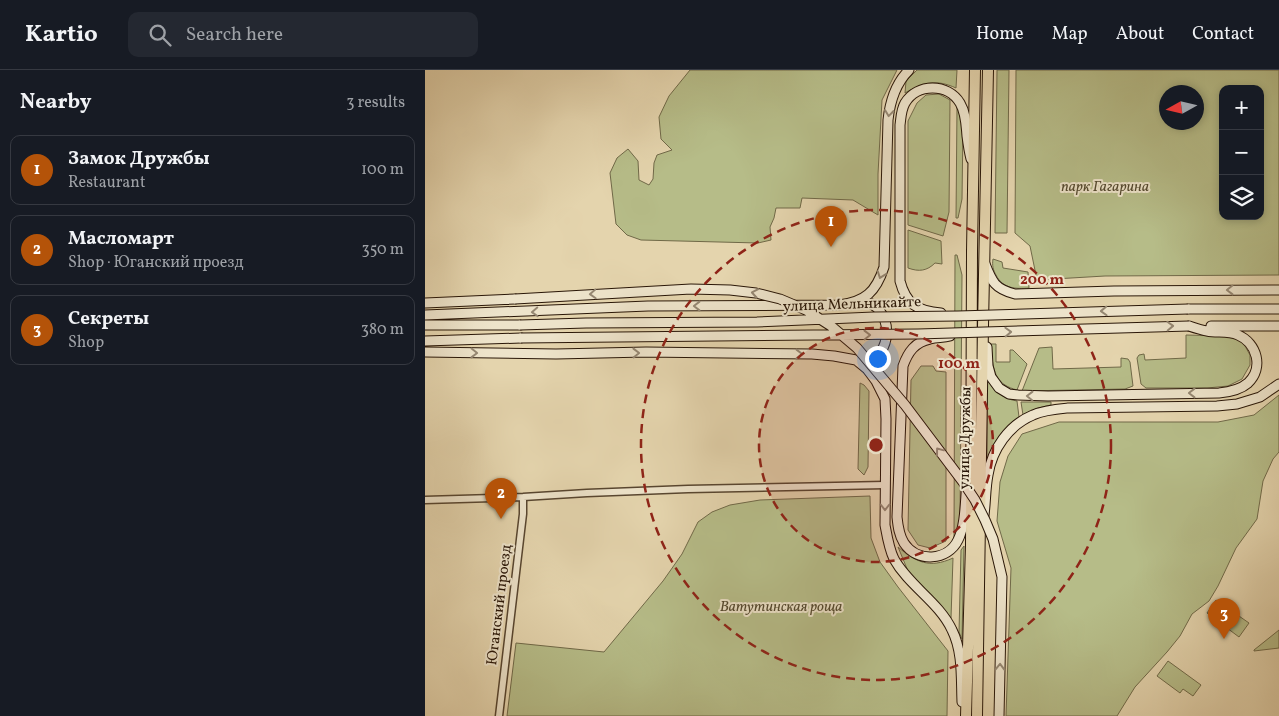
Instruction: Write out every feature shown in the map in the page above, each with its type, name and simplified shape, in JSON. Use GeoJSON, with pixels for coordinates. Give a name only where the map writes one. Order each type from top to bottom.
{"type":"FeatureCollection","features":[{"type":"Feature","properties":{"kind":"main road"},"geometry":{"type":"LineString","coordinates":[[425,315],[648,306],[839,305],[858,301],[875,289],[884,267],[888,120],[892,97],[897,86],[909,70]]}},
{"type":"Feature","properties":{"kind":"main road","name":"улица Дружбы"},"geometry":{"type":"LineString","coordinates":[[965,716],[971,544],[970,460],[975,70]]}},
{"type":"Feature","properties":{"kind":"main road","name":"улица Дружбы"},"geometry":{"type":"LineString","coordinates":[[977,716],[988,70]]}},
{"type":"Feature","properties":{"kind":"main road"},"geometry":{"type":"LineString","coordinates":[[958,316],[929,312],[915,306],[903,292],[900,281],[899,204],[902,112],[911,96],[919,90],[932,88],[945,90],[951,93],[959,102],[965,116],[973,174]]}},
{"type":"Feature","properties":{"kind":"main road"},"geometry":{"type":"LineString","coordinates":[[985,263],[994,285],[1015,294],[1279,290]]}},
{"type":"Feature","properties":{"kind":"main road"},"geometry":{"type":"LineString","coordinates":[[425,303],[691,289],[730,290],[756,293],[780,299],[806,310],[831,326],[857,348],[905,405],[963,482],[978,507],[993,540],[1002,577],[999,716]]}},
{"type":"Feature","properties":{"kind":"main road"},"geometry":{"type":"LineString","coordinates":[[425,352],[812,354],[868,361],[875,358],[883,349],[887,332],[882,315],[878,309],[872,304],[858,301]]}},
{"type":"Feature","properties":{"kind":"main road","name":"улица Мельникайте"},"geometry":{"type":"LineString","coordinates":[[425,325],[757,322],[1188,309],[1279,309]]}},
{"type":"Feature","properties":{"kind":"main road"},"geometry":{"type":"LineString","coordinates":[[983,326],[987,341],[988,366],[991,378],[999,388],[1009,394],[1018,396],[1219,393],[1241,388],[1249,382],[1257,362],[1255,352],[1245,339],[1227,332],[1207,331],[1189,326]]}},
{"type":"Feature","properties":{"kind":"main road","name":"улица Мельникайте"},"geometry":{"type":"LineString","coordinates":[[425,341],[521,338],[959,333],[1189,326],[1279,326]]}},
{"type":"Feature","properties":{"kind":"main road"},"geometry":{"type":"LineString","coordinates":[[959,333],[930,339],[911,349],[903,366],[897,517],[901,538],[905,545],[917,555],[925,558],[943,555],[949,552],[958,541],[961,534],[970,460]]}},
{"type":"Feature","properties":{"kind":"main road"},"geometry":{"type":"LineString","coordinates":[[856,360],[877,380],[885,399],[885,525],[888,542],[893,558],[904,573],[943,615],[952,629],[960,654],[962,702],[965,716]]}},
{"type":"Feature","properties":{"kind":"main road"},"geometry":{"type":"LineString","coordinates":[[979,545],[992,459],[1003,438],[1023,420],[1035,414],[1068,408],[1217,406],[1237,404],[1260,397],[1279,384]]}},
{"type":"Feature","properties":{"kind":"street"},"geometry":{"type":"LineString","coordinates":[[425,500],[523,497],[596,492],[885,485]]}},
{"type":"Feature","properties":{"kind":"street","name":"Юганский проезд"},"geometry":{"type":"LineString","coordinates":[[499,716],[523,514],[523,497]]}},
{"type":"Feature","properties":{"kind":"green space"},"geometry":{"type":"Polygon","coordinates":[[[690,70],[897,70],[882,100],[878,215],[853,200],[802,198],[800,208],[776,208],[770,227],[771,240],[758,243],[641,240],[627,235],[616,224],[610,173],[617,158],[628,149],[638,161],[639,180],[649,185],[653,179],[654,163],[657,155],[672,150],[661,139],[659,117],[669,96],[690,70]]]}},
{"type":"Feature","properties":{"kind":"green space"},"geometry":{"type":"Polygon","coordinates":[[[917,70],[957,70],[956,88],[942,83],[930,83],[918,86],[905,93],[906,81],[917,70]]]}},
{"type":"Feature","properties":{"kind":"green space"},"geometry":{"type":"Polygon","coordinates":[[[997,70],[1009,70],[1007,233],[995,233],[997,70]]]}},
{"type":"Feature","properties":{"kind":"green space","name":"парк Гагарина"},"geometry":{"type":"Polygon","coordinates":[[[1016,70],[1279,70],[1279,275],[1105,276],[1037,280],[1030,246],[1015,233],[1016,70]]]}},
{"type":"Feature","properties":{"kind":"green space"},"geometry":{"type":"Polygon","coordinates":[[[939,94],[950,100],[949,212],[943,236],[908,225],[908,121],[917,103],[926,95],[939,94]]]}},
{"type":"Feature","properties":{"kind":"green space"},"geometry":{"type":"Polygon","coordinates":[[[957,107],[963,124],[962,199],[958,218],[956,218],[957,107]]]}},
{"type":"Feature","properties":{"kind":"green space"},"geometry":{"type":"Polygon","coordinates":[[[908,230],[941,241],[942,264],[935,263],[923,270],[908,268],[908,230]]]}},
{"type":"Feature","properties":{"kind":"green space"},"geometry":{"type":"Polygon","coordinates":[[[955,255],[957,255],[962,275],[960,521],[954,541],[955,255]]]}},
{"type":"Feature","properties":{"kind":"green space"},"geometry":{"type":"Polygon","coordinates":[[[993,259],[1002,262],[1003,268],[1028,272],[1029,288],[1015,288],[1002,283],[994,271],[993,259]]]}},
{"type":"Feature","properties":{"kind":"green space"},"geometry":{"type":"Polygon","coordinates":[[[1186,335],[1228,336],[1238,339],[1250,355],[1250,365],[1242,379],[1228,386],[1207,388],[1146,388],[1141,384],[1137,358],[1139,355],[1144,354],[1145,360],[1186,358],[1186,335]]]}},
{"type":"Feature","properties":{"kind":"green space"},"geometry":{"type":"Polygon","coordinates":[[[991,344],[996,344],[996,362],[1010,362],[1010,350],[1013,350],[1027,364],[1017,390],[1005,385],[997,377],[991,344]]]}},
{"type":"Feature","properties":{"kind":"green space"},"geometry":{"type":"Polygon","coordinates":[[[1052,347],[1053,369],[1121,367],[1121,358],[1128,359],[1133,386],[1125,389],[1022,391],[1039,348],[1052,347]]]}},
{"type":"Feature","properties":{"kind":"green space"},"geometry":{"type":"Polygon","coordinates":[[[921,366],[933,366],[936,371],[946,372],[946,541],[930,548],[918,545],[908,530],[911,380],[921,366]]]}},
{"type":"Feature","properties":{"kind":"green space"},"geometry":{"type":"Polygon","coordinates":[[[987,380],[1000,394],[1017,401],[1019,417],[999,436],[987,461],[987,380]]]}},
{"type":"Feature","properties":{"kind":"green space"},"geometry":{"type":"Polygon","coordinates":[[[860,383],[869,391],[868,467],[864,475],[858,469],[860,383]]]}},
{"type":"Feature","properties":{"kind":"green space"},"geometry":{"type":"Polygon","coordinates":[[[1279,395],[1279,452],[1273,459],[1263,481],[1257,519],[1236,548],[1209,601],[1192,614],[1180,636],[1135,687],[1117,716],[1006,716],[1011,568],[997,521],[1000,482],[1008,456],[1022,434],[1059,422],[1218,422],[1254,415],[1279,395]]]}},
{"type":"Feature","properties":{"kind":"green space"},"geometry":{"type":"Polygon","coordinates":[[[1021,402],[1051,402],[1051,405],[1038,408],[1023,415],[1021,402]]]}},
{"type":"Feature","properties":{"kind":"green space","name":"Ватутинская роща"},"geometry":{"type":"Polygon","coordinates":[[[870,496],[871,538],[880,562],[948,651],[947,716],[507,716],[516,643],[604,652],[663,581],[682,554],[698,522],[712,512],[730,505],[760,500],[870,496]]]}},
{"type":"Feature","properties":{"kind":"green space"},"geometry":{"type":"Polygon","coordinates":[[[964,546],[962,639],[959,632],[961,550],[964,546]]]}},
{"type":"Feature","properties":{"kind":"green space"},"geometry":{"type":"Polygon","coordinates":[[[898,547],[911,557],[923,562],[937,563],[953,558],[951,618],[908,571],[898,547]]]}},
{"type":"Feature","properties":{"kind":"green space"},"geometry":{"type":"Polygon","coordinates":[[[1216,600],[1249,623],[1239,637],[1207,613],[1216,600]]]}},
{"type":"Feature","properties":{"kind":"green space"},"geometry":{"type":"Polygon","coordinates":[[[1279,630],[1279,648],[1254,651],[1254,650],[1279,630]]]}},
{"type":"Feature","properties":{"kind":"green space"},"geometry":{"type":"Polygon","coordinates":[[[1168,661],[1201,685],[1193,696],[1183,689],[1180,693],[1157,676],[1168,661]]]}},
{"type":"Feature","properties":{"kind":"place","name":"Замок Дружбы"},"geometry":{"type":"Point","coordinates":[831,247]}},
{"type":"Feature","properties":{"kind":"place","name":"Масломарт"},"geometry":{"type":"Point","coordinates":[501,519]}},
{"type":"Feature","properties":{"kind":"place","name":"Секреты"},"geometry":{"type":"Point","coordinates":[1224,639]}}]}
